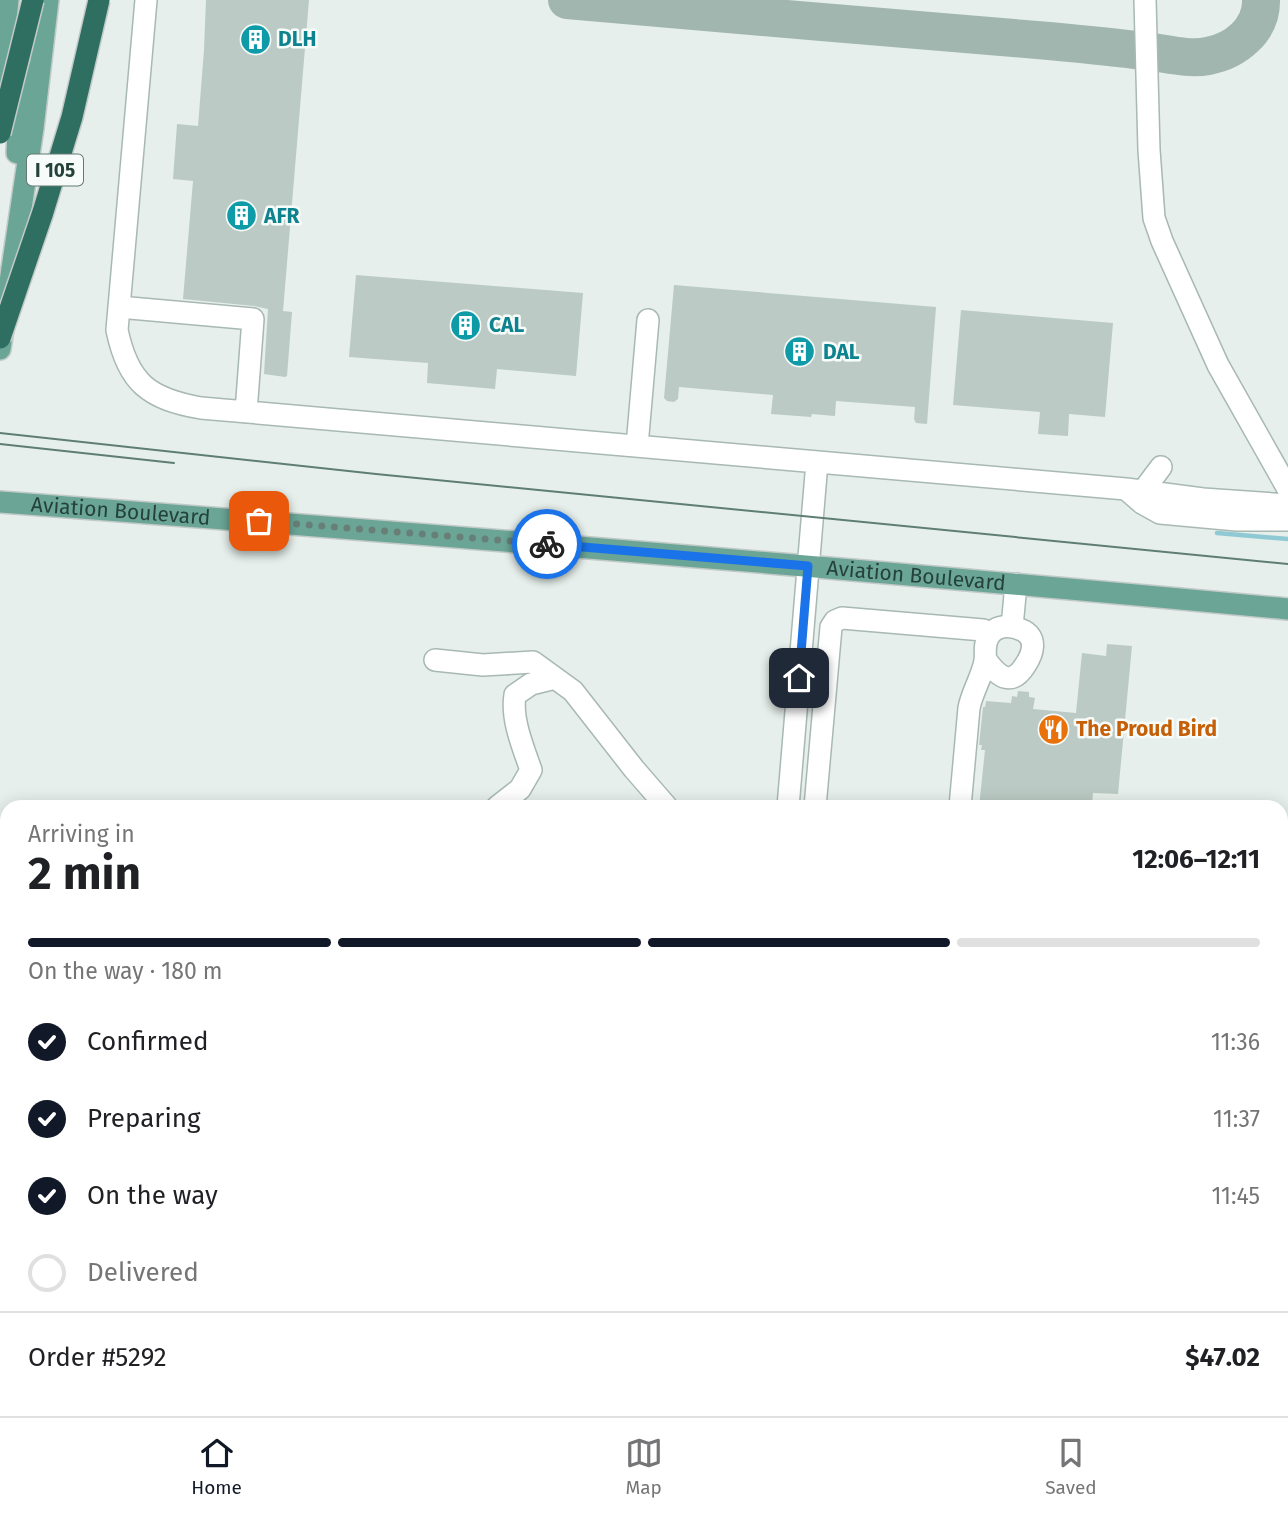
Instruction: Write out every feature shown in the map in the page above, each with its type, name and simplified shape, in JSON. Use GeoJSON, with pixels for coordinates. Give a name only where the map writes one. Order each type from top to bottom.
{"type":"FeatureCollection","features":[{"type":"Feature","properties":{"kind":"highway"},"geometry":{"type":"LineString","coordinates":[[0,134],[33,0]]}},
{"type":"Feature","properties":{"kind":"highway","name":"I 105"},"geometry":{"type":"LineString","coordinates":[[0,338],[72,117],[99,0]]}},
{"type":"Feature","properties":{"kind":"main road"},"geometry":{"type":"LineString","coordinates":[[0,78],[8,0]]}},
{"type":"Feature","properties":{"kind":"main road"},"geometry":{"type":"LineString","coordinates":[[21,207],[17,185],[17,157],[26,0]]}},
{"type":"Feature","properties":{"kind":"main road"},"geometry":{"type":"LineString","coordinates":[[0,349],[33,128],[48,0]]}},
{"type":"Feature","properties":{"kind":"main road","name":"Aviation Boulevard"},"geometry":{"type":"LineString","coordinates":[[0,502],[306,524],[1288,609]]}},
{"type":"Feature","properties":{"kind":"street"},"geometry":{"type":"LineString","coordinates":[[146,0],[117,330],[128,366],[140,382],[166,400],[201,408],[1288,505]]}},
{"type":"Feature","properties":{"kind":"street"},"geometry":{"type":"LineString","coordinates":[[1144,0],[1154,218],[1218,365],[1288,489]]}},
{"type":"Feature","properties":{"kind":"street"},"geometry":{"type":"LineString","coordinates":[[119,307],[253,319],[246,412]]}},
{"type":"Feature","properties":{"kind":"street"},"geometry":{"type":"LineString","coordinates":[[637,446],[648,320]]}},
{"type":"Feature","properties":{"kind":"street"},"geometry":{"type":"LineString","coordinates":[[789,800],[817,461]]}},
{"type":"Feature","properties":{"kind":"street"},"geometry":{"type":"LineString","coordinates":[[1134,490],[1161,467]]}},
{"type":"Feature","properties":{"kind":"street"},"geometry":{"type":"LineString","coordinates":[[1134,490],[1142,503],[1160,513],[1237,520],[1288,520]]}},
{"type":"Feature","properties":{"kind":"street"},"geometry":{"type":"LineString","coordinates":[[1012,627],[1016,584]]}},
{"type":"Feature","properties":{"kind":"street"},"geometry":{"type":"LineString","coordinates":[[816,800],[831,627],[835,621],[842,618],[983,629],[990,633]]}},
{"type":"Feature","properties":{"kind":"street"},"geometry":{"type":"LineString","coordinates":[[961,800],[969,708],[986,660],[986,641],[996,629],[1012,627],[1025,632],[1031,638],[1032,656],[1020,674],[1008,678],[1000,676],[986,660]]}},
{"type":"Feature","properties":{"kind":"street"},"geometry":{"type":"LineString","coordinates":[[435,660],[483,665],[533,662],[573,691],[661,800]]}},
{"type":"Feature","properties":{"kind":"street"},"geometry":{"type":"LineString","coordinates":[[506,800],[520,789],[531,771],[519,729],[514,705],[515,695],[531,684],[555,678]]}},
{"type":"Feature","properties":{"kind":"building","name":"AFR"},"geometry":{"type":"Polygon","coordinates":[[[206,0],[309,0],[283,311],[292,312],[285,377],[264,374],[268,309],[183,299],[193,181],[173,179],[177,124],[198,126],[206,0]]]}},
{"type":"Feature","properties":{"kind":"building","name":"CAL"},"geometry":{"type":"Polygon","coordinates":[[[356,275],[583,293],[576,376],[497,369],[495,389],[427,383],[428,363],[349,357],[356,275]]]}},
{"type":"Feature","properties":{"kind":"building","name":"DAL"},"geometry":{"type":"Polygon","coordinates":[[[674,285],[936,307],[927,424],[916,423],[915,407],[836,401],[835,416],[771,414],[773,395],[679,387],[678,399],[674,402],[667,401],[664,398],[674,285]]]}},
{"type":"Feature","properties":{"kind":"building"},"geometry":{"type":"Polygon","coordinates":[[[961,310],[1113,323],[1105,417],[1069,414],[1068,436],[1038,434],[1040,412],[953,405],[961,310]]]}},
{"type":"Feature","properties":{"kind":"building","name":"The Proud Bird"},"geometry":{"type":"Polygon","coordinates":[[[1107,644],[1132,646],[1118,794],[1093,793],[1092,800],[980,800],[985,750],[981,750],[982,745],[979,745],[986,701],[1011,703],[1012,696],[1017,697],[1018,691],[1029,692],[1029,697],[1035,698],[1033,709],[1076,713],[1082,653],[1106,656],[1107,644]]]}},
{"type":"Feature","properties":{"kind":"waterway"},"geometry":{"type":"LineString","coordinates":[[1217,533],[1288,539]]}},
{"type":"Feature","properties":{"kind":"taxiway"},"geometry":{"type":"LineString","coordinates":[[567,0],[1049,41],[1192,57],[1208,56],[1237,44],[1252,30],[1257,21],[1261,0]]}},
{"type":"Feature","properties":{"kind":"tram line"},"geometry":{"type":"LineString","coordinates":[[0,433],[376,474],[1288,564]]}},
{"type":"Feature","properties":{"kind":"tram line"},"geometry":{"type":"LineString","coordinates":[[0,444],[174,463]]}},
{"type":"Feature","properties":{"kind":"way so far"},"geometry":{"type":"LineString","coordinates":[[259,521],[547,544]]}},
{"type":"Feature","properties":{"kind":"place","name":"DLH"},"geometry":{"type":"Point","coordinates":[255,39]}},
{"type":"Feature","properties":{"kind":"place","name":"AFR"},"geometry":{"type":"Point","coordinates":[241,216]}},
{"type":"Feature","properties":{"kind":"place","name":"CAL"},"geometry":{"type":"Point","coordinates":[466,325]}},
{"type":"Feature","properties":{"kind":"place","name":"DAL"},"geometry":{"type":"Point","coordinates":[800,352]}},
{"type":"Feature","properties":{"kind":"place","name":"The Proud Bird"},"geometry":{"type":"Point","coordinates":[1053,729]}},
{"type":"Feature","properties":{"kind":"route"},"geometry":{"type":"LineString","coordinates":[[547,544],[808,566],[799,678]]}}]}
